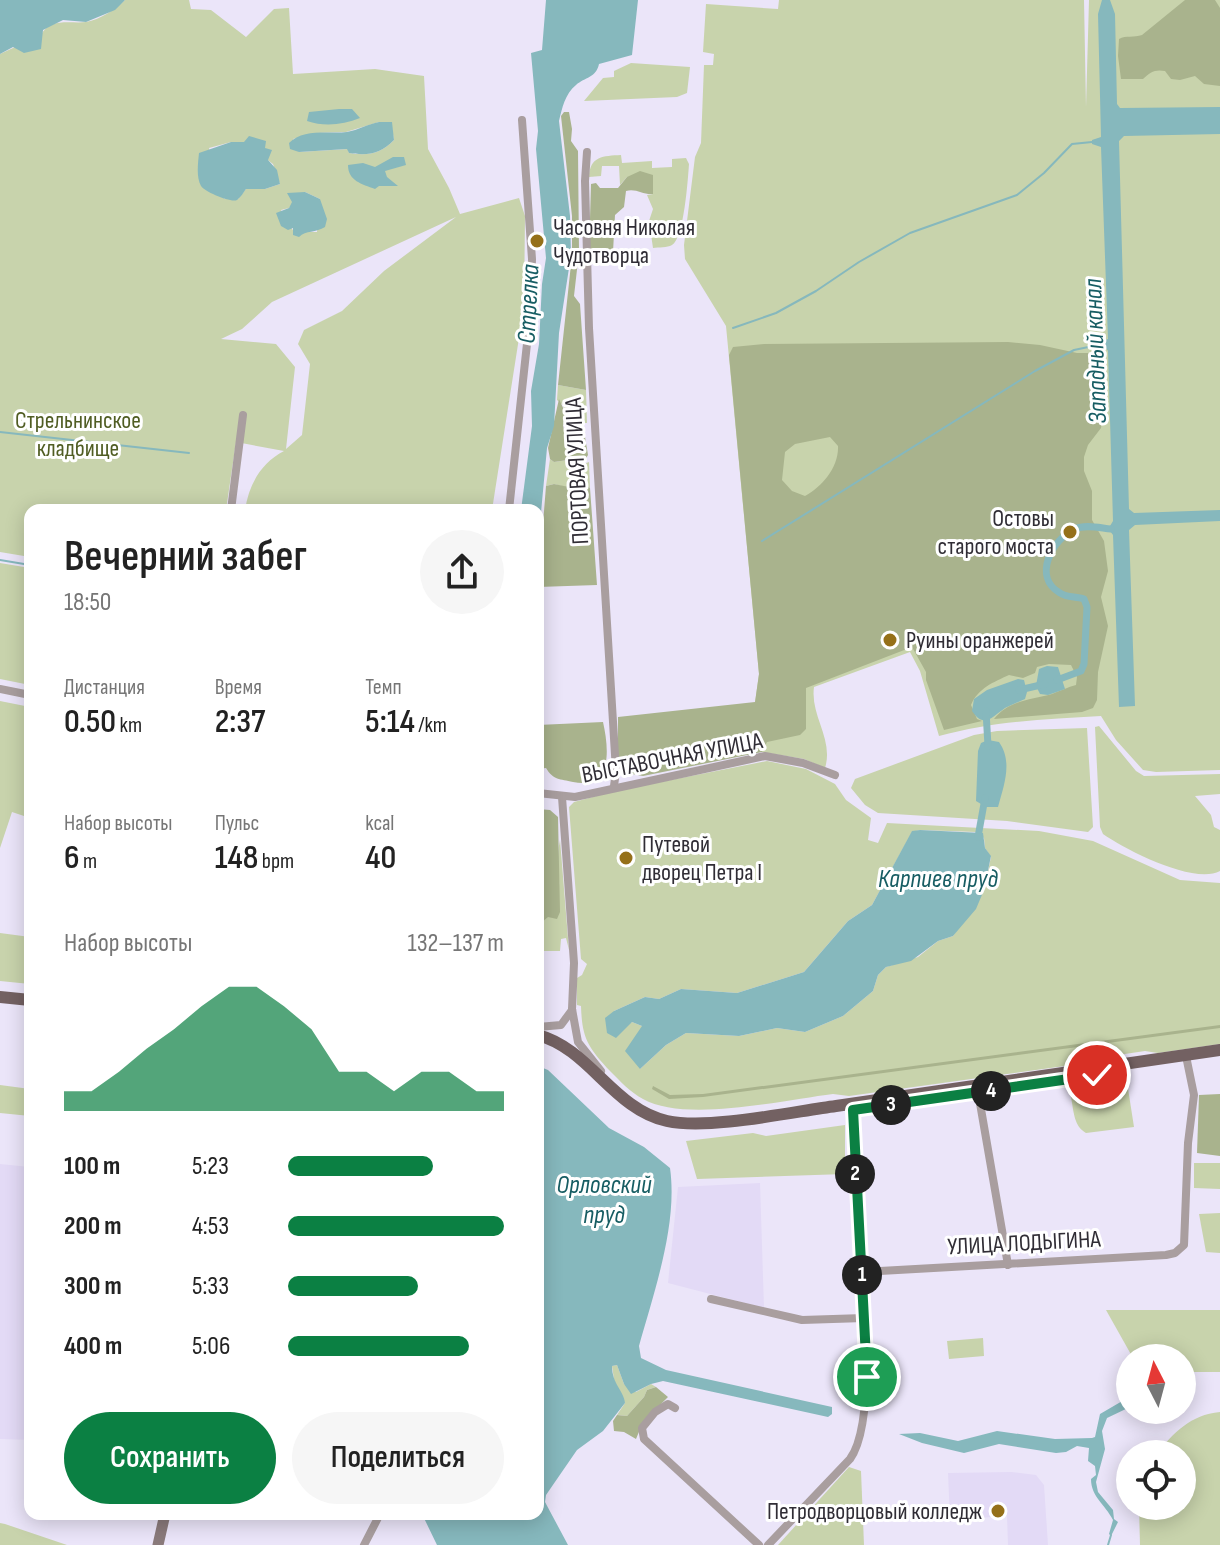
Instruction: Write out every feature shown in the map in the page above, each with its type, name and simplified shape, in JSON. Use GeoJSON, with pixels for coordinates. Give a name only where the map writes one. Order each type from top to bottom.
{"type":"FeatureCollection","features":[{"type":"Feature","properties":{"kind":"main road"},"geometry":{"type":"LineString","coordinates":[[0,990],[24,993]]}},
{"type":"Feature","properties":{"kind":"main road"},"geometry":{"type":"LineString","coordinates":[[0,997],[24,999]]}},
{"type":"Feature","properties":{"kind":"main road"},"geometry":{"type":"LineString","coordinates":[[544,1038],[567,1048],[613,1091],[652,1116],[689,1123],[853,1107]]}},
{"type":"Feature","properties":{"kind":"main road"},"geometry":{"type":"LineString","coordinates":[[544,1045],[565,1056],[623,1108],[644,1120],[673,1129],[708,1130],[1186,1059],[1220,1058]]}},
{"type":"Feature","properties":{"kind":"main road"},"geometry":{"type":"LineString","coordinates":[[1186,1059],[1220,1050]]}},
{"type":"Feature","properties":{"kind":"main road"},"geometry":{"type":"LineString","coordinates":[[158,1545],[164,1520]]}},
{"type":"Feature","properties":{"kind":"street"},"geometry":{"type":"LineString","coordinates":[[510,504],[530,316],[532,259],[522,120]]}},
{"type":"Feature","properties":{"kind":"street","name":"ПОРТОВАЯ УЛИЦА"},"geometry":{"type":"LineString","coordinates":[[587,152],[589,328],[616,771],[614,786]]}},
{"type":"Feature","properties":{"kind":"street"},"geometry":{"type":"LineString","coordinates":[[232,504],[243,415]]}},
{"type":"Feature","properties":{"kind":"street"},"geometry":{"type":"LineString","coordinates":[[0,689],[24,694]]}},
{"type":"Feature","properties":{"kind":"street","name":"ВЫСТАВОЧНАЯ УЛИЦА"},"geometry":{"type":"LineString","coordinates":[[562,797],[575,797],[614,786],[765,756],[803,763],[835,775]]}},
{"type":"Feature","properties":{"kind":"street"},"geometry":{"type":"LineString","coordinates":[[544,794],[562,797],[574,963],[572,1009],[578,1042],[606,1076],[613,1091]]}},
{"type":"Feature","properties":{"kind":"street"},"geometry":{"type":"LineString","coordinates":[[544,1026],[561,1025],[572,1009]]}},
{"type":"Feature","properties":{"kind":"street","name":"УЛИЦА ЛОДЫГИНА"},"geometry":{"type":"LineString","coordinates":[[862,1272],[1175,1253],[1184,1245],[1188,1143],[1194,1095],[1186,1059]]}},
{"type":"Feature","properties":{"kind":"street"},"geometry":{"type":"LineString","coordinates":[[978,1089],[1008,1265]]}},
{"type":"Feature","properties":{"kind":"street"},"geometry":{"type":"LineString","coordinates":[[768,1545],[843,1467],[858,1445],[867,1377],[853,1107]]}},
{"type":"Feature","properties":{"kind":"street"},"geometry":{"type":"LineString","coordinates":[[711,1299],[802,1320],[864,1318]]}},
{"type":"Feature","properties":{"kind":"street"},"geometry":{"type":"LineString","coordinates":[[675,1408],[668,1404],[655,1412],[642,1428],[644,1439],[759,1545]]}},
{"type":"Feature","properties":{"kind":"street"},"geometry":{"type":"LineString","coordinates":[[364,1545],[377,1520]]}},
{"type":"Feature","properties":{"kind":"shaded area"},"geometry":{"type":"Polygon","coordinates":[[[1185,0],[1215,0],[1220,8],[1220,86],[1204,84],[1195,76],[1171,79],[1161,70],[1143,79],[1121,79],[1119,39],[1142,35],[1185,0]]]}},
{"type":"Feature","properties":{"kind":"shaded area"},"geometry":{"type":"Polygon","coordinates":[[[569,112],[571,141],[578,151],[579,252],[574,296],[580,304],[586,390],[558,385],[572,255],[572,216],[561,116],[569,112]]]}},
{"type":"Feature","properties":{"kind":"shaded area"},"geometry":{"type":"Polygon","coordinates":[[[640,171],[653,175],[653,194],[626,191],[624,207],[615,215],[613,252],[589,253],[591,184],[596,183],[600,188],[618,188],[627,177],[640,171]]]}},
{"type":"Feature","properties":{"kind":"shaded area"},"geometry":{"type":"Polygon","coordinates":[[[1008,342],[1096,353],[1104,376],[1105,401],[1101,428],[1088,445],[1084,457],[1084,471],[1092,491],[1092,520],[1104,541],[1108,571],[1101,597],[1108,626],[1098,672],[1097,700],[1093,708],[1082,712],[994,719],[1013,704],[1076,685],[1077,677],[1071,665],[1049,664],[1037,667],[1035,673],[1023,678],[1009,675],[987,686],[971,705],[977,719],[982,721],[944,730],[926,672],[912,647],[806,688],[806,729],[800,735],[767,742],[762,752],[643,776],[621,772],[618,763],[618,717],[755,702],[759,674],[729,355],[733,347],[764,344],[1008,342]],[[830,437],[795,444],[785,452],[782,480],[792,491],[805,496],[828,476],[836,461],[838,446],[830,437]]]}},
{"type":"Feature","properties":{"kind":"shaded area"},"geometry":{"type":"Polygon","coordinates":[[[559,399],[569,421],[563,425],[564,431],[584,431],[588,455],[582,465],[550,459],[548,448],[559,399]]]}},
{"type":"Feature","properties":{"kind":"shaded area"},"geometry":{"type":"Polygon","coordinates":[[[585,483],[590,488],[597,585],[544,587],[546,486],[569,487],[585,483]]]}},
{"type":"Feature","properties":{"kind":"shaded area"},"geometry":{"type":"Polygon","coordinates":[[[603,722],[607,755],[602,774],[586,783],[554,777],[544,768],[544,725],[603,722]]]}},
{"type":"Feature","properties":{"kind":"shaded area"},"geometry":{"type":"Polygon","coordinates":[[[544,810],[558,817],[560,912],[557,919],[548,917],[544,920],[544,810]]]}},
{"type":"Feature","properties":{"kind":"shaded area"},"geometry":{"type":"Polygon","coordinates":[[[1220,1025],[1220,1028],[703,1097],[669,1099],[652,1089],[653,1086],[670,1095],[703,1094],[1220,1025]]]}},
{"type":"Feature","properties":{"kind":"shaded area"},"geometry":{"type":"Polygon","coordinates":[[[1220,1094],[1220,1156],[1197,1153],[1199,1095],[1220,1094]]]}},
{"type":"Feature","properties":{"kind":"shaded area"},"geometry":{"type":"Polygon","coordinates":[[[0,1164],[24,1166],[24,1440],[0,1439],[0,1164]]]}},
{"type":"Feature","properties":{"kind":"shaded area"},"geometry":{"type":"Polygon","coordinates":[[[760,1183],[764,1308],[668,1283],[678,1187],[760,1183]]]}},
{"type":"Feature","properties":{"kind":"shaded area"},"geometry":{"type":"Polygon","coordinates":[[[656,1387],[668,1397],[643,1422],[636,1439],[624,1432],[614,1431],[613,1421],[617,1415],[627,1416],[647,1390],[656,1387]]]}},
{"type":"Feature","properties":{"kind":"shaded area","name":"Петродворцовый колледж"},"geometry":{"type":"Polygon","coordinates":[[[1011,1472],[1036,1475],[1044,1485],[1048,1545],[1008,1545],[1007,1516],[950,1520],[948,1473],[1011,1472]]]}},
{"type":"Feature","properties":{"kind":"green space","name":"Стрельнинское кладбище"},"geometry":{"type":"Polygon","coordinates":[[[125,0],[189,0],[191,9],[211,10],[246,37],[274,9],[289,8],[293,74],[375,69],[424,76],[428,149],[460,214],[519,198],[525,216],[524,306],[493,504],[247,504],[257,475],[284,451],[236,442],[227,504],[24,504],[24,556],[0,552],[0,54],[41,35],[55,24],[91,21],[107,14],[125,0]],[[379,122],[346,132],[316,133],[293,139],[299,152],[348,149],[349,153],[373,153],[394,140],[391,122],[379,122]],[[244,142],[209,148],[220,195],[225,199],[238,199],[246,189],[265,189],[280,184],[273,164],[244,142]],[[305,192],[289,208],[281,210],[294,232],[317,232],[320,199],[305,192]],[[456,217],[272,302],[242,329],[221,339],[276,344],[295,367],[286,449],[302,435],[310,364],[298,344],[304,330],[342,311],[384,271],[456,217]]]}},
{"type":"Feature","properties":{"kind":"green space"},"geometry":{"type":"Polygon","coordinates":[[[779,0],[1084,0],[1086,107],[1089,0],[1220,0],[1220,770],[1143,770],[1116,740],[1101,716],[999,724],[939,736],[920,671],[910,652],[814,687],[815,708],[827,747],[825,768],[804,759],[762,752],[755,703],[759,674],[726,326],[685,259],[684,245],[695,157],[701,143],[704,65],[713,65],[714,54],[703,52],[706,4],[778,9],[779,0]]]}},
{"type":"Feature","properties":{"kind":"green space"},"geometry":{"type":"Polygon","coordinates":[[[631,63],[690,67],[687,93],[677,97],[584,101],[603,78],[614,77],[614,71],[631,63]]]}},
{"type":"Feature","properties":{"kind":"green space"},"geometry":{"type":"Polygon","coordinates":[[[621,155],[622,163],[652,161],[652,168],[672,167],[672,159],[686,158],[689,164],[685,208],[680,232],[672,245],[653,248],[649,221],[653,209],[647,195],[653,194],[627,177],[620,185],[619,166],[602,166],[601,176],[589,177],[595,161],[621,155]]]}},
{"type":"Feature","properties":{"kind":"green space"},"geometry":{"type":"Polygon","coordinates":[[[558,385],[586,390],[587,423],[568,423],[563,405],[557,400],[558,385]]]}},
{"type":"Feature","properties":{"kind":"green space"},"geometry":{"type":"Polygon","coordinates":[[[550,459],[554,462],[568,460],[581,465],[589,462],[590,488],[585,483],[569,488],[554,484],[546,486],[550,459]]]}},
{"type":"Feature","properties":{"kind":"green space"},"geometry":{"type":"Polygon","coordinates":[[[0,563],[24,567],[24,684],[0,679],[0,563]]]}},
{"type":"Feature","properties":{"kind":"green space"},"geometry":{"type":"Polygon","coordinates":[[[0,701],[24,706],[24,816],[12,812],[0,848],[0,701]]]}},
{"type":"Feature","properties":{"kind":"green space"},"geometry":{"type":"Polygon","coordinates":[[[1099,726],[1136,771],[1144,776],[1220,774],[1220,794],[1195,796],[1211,815],[1214,827],[1220,830],[1220,871],[1208,874],[1178,870],[1143,856],[1103,834],[1100,827],[1095,727],[1099,726]]]}},
{"type":"Feature","properties":{"kind":"green space"},"geometry":{"type":"Polygon","coordinates":[[[1087,728],[1093,827],[1088,832],[1007,821],[878,813],[865,805],[851,788],[855,779],[974,735],[997,731],[1087,728]]]}},
{"type":"Feature","properties":{"kind":"green space"},"geometry":{"type":"Polygon","coordinates":[[[767,761],[806,769],[835,784],[846,800],[871,818],[868,840],[878,843],[887,823],[1039,831],[1093,841],[1180,880],[1220,883],[1220,1044],[1158,1053],[1145,1051],[1101,1061],[849,1096],[833,1094],[735,1108],[684,1109],[661,1106],[643,1099],[621,1082],[591,1049],[583,1027],[581,1006],[577,1005],[577,978],[587,964],[581,959],[569,807],[574,802],[767,761]],[[912,832],[872,905],[848,921],[804,972],[737,993],[681,989],[659,999],[645,997],[614,1011],[628,1024],[632,1022],[642,1026],[640,1069],[666,1045],[686,1033],[739,1036],[777,1028],[805,1032],[843,1016],[873,991],[878,975],[886,967],[918,957],[938,941],[953,936],[984,890],[991,857],[985,848],[984,838],[976,832],[912,832]]]}},
{"type":"Feature","properties":{"kind":"green space"},"geometry":{"type":"Polygon","coordinates":[[[560,840],[569,950],[566,938],[561,939],[560,951],[544,951],[544,920],[556,903],[558,894],[560,840]]]}},
{"type":"Feature","properties":{"kind":"green space"},"geometry":{"type":"Polygon","coordinates":[[[0,933],[24,936],[24,983],[0,981],[0,933]]]}},
{"type":"Feature","properties":{"kind":"green space"},"geometry":{"type":"Polygon","coordinates":[[[1127,1082],[1134,1127],[1086,1133],[1079,1127],[1071,1097],[1122,1090],[1122,1083],[1127,1082]]]}},
{"type":"Feature","properties":{"kind":"green space"},"geometry":{"type":"Polygon","coordinates":[[[0,1085],[24,1088],[24,1115],[0,1113],[0,1085]]]}},
{"type":"Feature","properties":{"kind":"green space"},"geometry":{"type":"Polygon","coordinates":[[[845,1125],[845,1174],[697,1179],[686,1141],[753,1133],[766,1136],[845,1125]]]}},
{"type":"Feature","properties":{"kind":"green space"},"geometry":{"type":"Polygon","coordinates":[[[1194,1163],[1220,1163],[1220,1189],[1194,1188],[1194,1163]]]}},
{"type":"Feature","properties":{"kind":"green space"},"geometry":{"type":"Polygon","coordinates":[[[1220,1213],[1220,1253],[1206,1252],[1199,1214],[1220,1213]]]}},
{"type":"Feature","properties":{"kind":"green space"},"geometry":{"type":"Polygon","coordinates":[[[1106,1310],[1220,1310],[1220,1372],[1196,1372],[1196,1344],[1125,1344],[1106,1310]]]}},
{"type":"Feature","properties":{"kind":"green space"},"geometry":{"type":"Polygon","coordinates":[[[983,1338],[984,1356],[949,1359],[947,1341],[983,1338]]]}},
{"type":"Feature","properties":{"kind":"green space"},"geometry":{"type":"Polygon","coordinates":[[[617,1365],[624,1384],[636,1392],[651,1384],[656,1387],[647,1390],[627,1416],[617,1415],[625,1403],[615,1386],[612,1366],[617,1365]]]}},
{"type":"Feature","properties":{"kind":"green space"},"geometry":{"type":"Polygon","coordinates":[[[1220,1412],[1220,1545],[1140,1545],[1139,1520],[1196,1520],[1196,1440],[1169,1440],[1188,1424],[1196,1424],[1196,1419],[1220,1412]]]}},
{"type":"Feature","properties":{"kind":"green space"},"geometry":{"type":"Polygon","coordinates":[[[849,1467],[861,1471],[864,1545],[778,1545],[849,1467]]]}},
{"type":"Feature","properties":{"kind":"green space"},"geometry":{"type":"Polygon","coordinates":[[[0,1523],[5,1524],[67,1545],[0,1545],[0,1523]]]}},
{"type":"Feature","properties":{"kind":"water"},"geometry":{"type":"Polygon","coordinates":[[[0,0],[125,0],[115,10],[86,22],[63,20],[43,30],[41,49],[24,53],[13,47],[0,54],[0,0]]]}},
{"type":"Feature","properties":{"kind":"water"},"geometry":{"type":"Polygon","coordinates":[[[546,0],[638,0],[632,55],[599,64],[593,75],[579,82],[569,93],[559,121],[570,216],[571,255],[559,333],[554,426],[547,448],[542,504],[522,504],[532,426],[531,391],[539,344],[546,258],[531,53],[542,50],[546,0]]]}},
{"type":"Feature","properties":{"kind":"water"},"geometry":{"type":"Polygon","coordinates":[[[1102,0],[1110,0],[1115,14],[1117,104],[1120,108],[1220,107],[1220,134],[1124,136],[1119,141],[1129,509],[1134,513],[1220,510],[1220,521],[1135,525],[1129,530],[1135,706],[1119,707],[1113,535],[1110,531],[1104,531],[1104,526],[1110,526],[1113,521],[1108,351],[1099,348],[1099,343],[1108,339],[1101,147],[1092,144],[1092,140],[1101,137],[1098,14],[1102,0]]]}},
{"type":"Feature","properties":{"kind":"water"},"geometry":{"type":"Polygon","coordinates":[[[352,109],[360,118],[334,124],[307,121],[309,112],[352,109]]]}},
{"type":"Feature","properties":{"kind":"water"},"geometry":{"type":"Polygon","coordinates":[[[379,122],[392,122],[394,140],[373,153],[349,153],[347,149],[299,152],[290,149],[289,143],[301,135],[347,132],[379,122]]]}},
{"type":"Feature","properties":{"kind":"water"},"geometry":{"type":"Polygon","coordinates":[[[249,136],[266,141],[265,148],[272,150],[268,160],[277,170],[280,184],[265,189],[246,189],[234,201],[203,188],[198,174],[199,153],[231,142],[244,142],[249,136]]]}},
{"type":"Feature","properties":{"kind":"water"},"geometry":{"type":"Polygon","coordinates":[[[393,157],[404,157],[406,165],[385,171],[387,177],[398,186],[379,186],[375,189],[350,175],[348,165],[363,163],[375,167],[393,157]]]}},
{"type":"Feature","properties":{"kind":"water"},"geometry":{"type":"Polygon","coordinates":[[[305,192],[320,199],[327,219],[325,227],[299,237],[293,235],[293,228],[288,230],[281,226],[276,213],[289,208],[292,202],[287,193],[305,192]]]}},
{"type":"Feature","properties":{"kind":"water"},"geometry":{"type":"Polygon","coordinates":[[[1058,667],[1065,689],[1048,695],[1040,694],[1036,686],[1039,669],[1058,667]]]}},
{"type":"Feature","properties":{"kind":"water"},"geometry":{"type":"Polygon","coordinates":[[[1018,679],[1024,680],[1025,699],[988,720],[980,719],[972,711],[974,699],[987,690],[1018,679]]]}},
{"type":"Feature","properties":{"kind":"water"},"geometry":{"type":"Polygon","coordinates":[[[988,740],[999,742],[1006,758],[1006,774],[998,807],[986,807],[976,801],[978,751],[981,743],[988,740]]]}},
{"type":"Feature","properties":{"kind":"water","name":"Карпиев пруд"},"geometry":{"type":"Polygon","coordinates":[[[912,831],[983,833],[985,848],[991,856],[984,890],[976,909],[953,936],[938,941],[911,961],[886,967],[878,975],[873,991],[843,1016],[805,1032],[777,1028],[739,1036],[686,1033],[666,1045],[640,1069],[625,1051],[642,1026],[632,1022],[616,1038],[607,1033],[605,1018],[645,997],[659,999],[681,989],[737,993],[804,972],[848,921],[872,905],[912,831]]]}},
{"type":"Feature","properties":{"kind":"water","name":"Орловский пруд"},"geometry":{"type":"Polygon","coordinates":[[[544,1068],[609,1128],[644,1147],[670,1168],[672,1190],[668,1235],[639,1346],[641,1358],[666,1370],[832,1407],[832,1414],[828,1417],[663,1381],[631,1394],[617,1365],[612,1366],[625,1403],[603,1431],[577,1450],[546,1495],[545,1502],[568,1545],[437,1545],[425,1520],[544,1520],[544,1068]]]}},
{"type":"Feature","properties":{"kind":"water"},"geometry":{"type":"Polygon","coordinates":[[[1116,1405],[1116,1414],[1107,1418],[1102,1431],[1105,1449],[1096,1482],[1098,1492],[1113,1510],[1114,1519],[1118,1522],[1111,1536],[1113,1520],[1092,1485],[1091,1479],[1096,1475],[1095,1466],[1088,1461],[1089,1448],[1077,1446],[1056,1453],[999,1444],[964,1453],[899,1434],[920,1433],[958,1441],[997,1431],[1055,1439],[1092,1438],[1095,1437],[1100,1414],[1116,1405]]]}},
{"type":"Feature","properties":{"kind":"waterway"},"geometry":{"type":"LineString","coordinates":[[733,328],[776,313],[910,233],[1017,195],[1072,144],[1092,142]]}},
{"type":"Feature","properties":{"kind":"waterway","name":"Западный канал"},"geometry":{"type":"LineString","coordinates":[[762,541],[1035,371],[1074,350],[1098,345]]}},
{"type":"Feature","properties":{"kind":"waterway"},"geometry":{"type":"LineString","coordinates":[[0,432],[189,453]]}},
{"type":"Feature","properties":{"kind":"waterway"},"geometry":{"type":"LineString","coordinates":[[1057,680],[1081,671],[1084,664],[1087,607],[1084,599],[1063,595],[1052,586],[1047,578],[1048,559],[1059,541],[1075,529],[1111,529]]}},
{"type":"Feature","properties":{"kind":"waterway"},"geometry":{"type":"LineString","coordinates":[[0,560],[24,564]]}},
{"type":"Feature","properties":{"kind":"waterway"},"geometry":{"type":"LineString","coordinates":[[1019,690],[1045,684]]}},
{"type":"Feature","properties":{"kind":"waterway"},"geometry":{"type":"LineString","coordinates":[[986,711],[988,746]]}},
{"type":"Feature","properties":{"kind":"waterway"},"geometry":{"type":"LineString","coordinates":[[978,837],[985,798]]}},
{"type":"Feature","properties":{"kind":"waterway"},"geometry":{"type":"LineString","coordinates":[[1108,1545],[1111,1535]]}},
{"type":"Feature","properties":{"kind":"place","name":"Часовня Николая Чудотворца"},"geometry":{"type":"Point","coordinates":[537,241]}},
{"type":"Feature","properties":{"kind":"place","name":"Остовы старого моста"},"geometry":{"type":"Point","coordinates":[1070,532]}},
{"type":"Feature","properties":{"kind":"place","name":"Руины оранжерей"},"geometry":{"type":"Point","coordinates":[890,640]}},
{"type":"Feature","properties":{"kind":"place","name":"Путевой дворец Петра I"},"geometry":{"type":"Point","coordinates":[626,858]}},
{"type":"Feature","properties":{"kind":"place","name":"Петродворцовый колледж"},"geometry":{"type":"Point","coordinates":[998,1511]}},
{"type":"Feature","properties":{"kind":"route"},"geometry":{"type":"LineString","coordinates":[[867,1377],[853,1110],[1097,1075]]}},
{"type":"Feature","properties":{"kind":"water label","name":"Стрелка"},"geometry":{"type":"Point","coordinates":[529,304]}}]}
